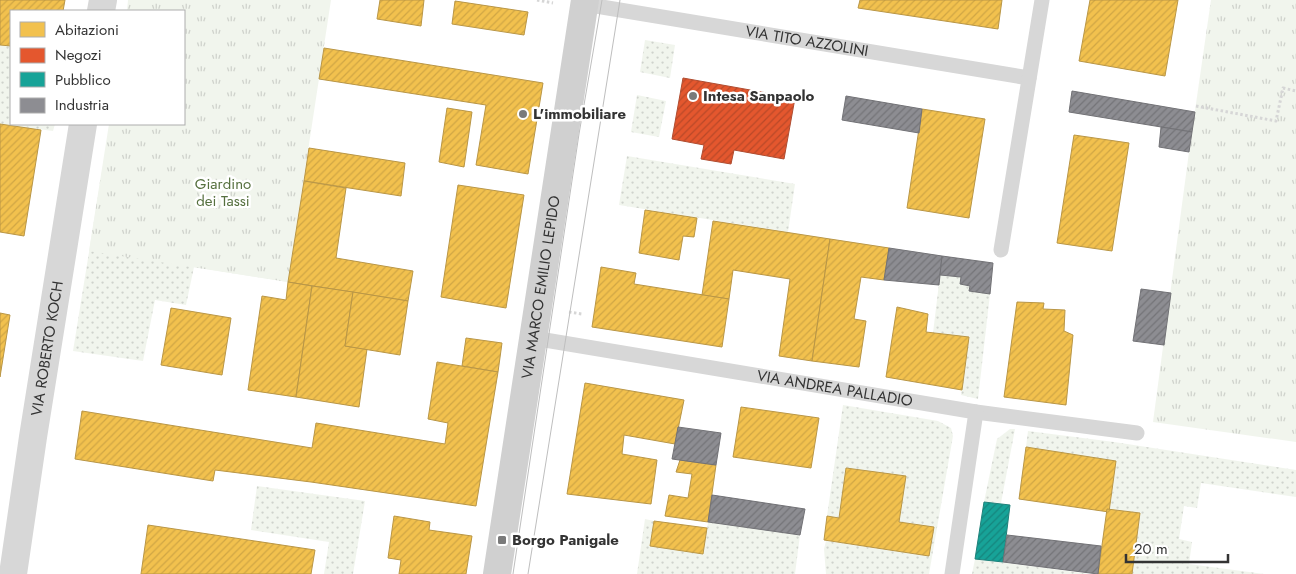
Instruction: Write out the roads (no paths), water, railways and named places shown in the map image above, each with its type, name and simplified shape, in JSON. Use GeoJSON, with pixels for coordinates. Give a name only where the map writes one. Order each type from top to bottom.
{"type":"FeatureCollection","features":[{"type":"Feature","properties":{"kind":"main road","name":"VIA MARCO EMILIO LEPIDO"},"geometry":{"type":"LineString","coordinates":[[497,574],[585,2]]}},
{"type":"Feature","properties":{"kind":"street","name":"VIA ROBERTO KOCH"},"geometry":{"type":"LineString","coordinates":[[13,574],[33,437],[84,125]]}},
{"type":"Feature","properties":{"kind":"lane"},"geometry":{"type":"LineString","coordinates":[[1001,250],[1042,0]]}},
{"type":"Feature","properties":{"kind":"lane","name":"VIA TITO AZZOLINI"},"geometry":{"type":"LineString","coordinates":[[585,2],[1029,78]]}},
{"type":"Feature","properties":{"kind":"lane","name":"VIA ANDREA PALLADIO"},"geometry":{"type":"LineString","coordinates":[[533,338],[976,412],[1138,432]]}},
{"type":"Feature","properties":{"kind":"lane"},"geometry":{"type":"LineString","coordinates":[[952,574],[976,412]]}},
{"type":"Feature","properties":{"kind":"tram line"},"geometry":{"type":"LineString","coordinates":[[513,574],[579,134],[602,0]]}},
{"type":"Feature","properties":{"kind":"tram line"},"geometry":{"type":"LineString","coordinates":[[528,574],[620,0]]}},
{"type":"Feature","properties":{"kind":"place","name":"Intesa Sanpaolo"},"geometry":{"type":"Point","coordinates":[693,96]}},
{"type":"Feature","properties":{"kind":"place","name":"L'immobiliare"},"geometry":{"type":"Point","coordinates":[523,114]}},
{"type":"Feature","properties":{"kind":"place","name":"Borgo Panigale"},"geometry":{"type":"Point","coordinates":[502,540]}},
{"type":"Feature","properties":{"kind":"park label","name":"Giardino dei Tassi"},"geometry":{"type":"Point","coordinates":[223,192]}}]}
